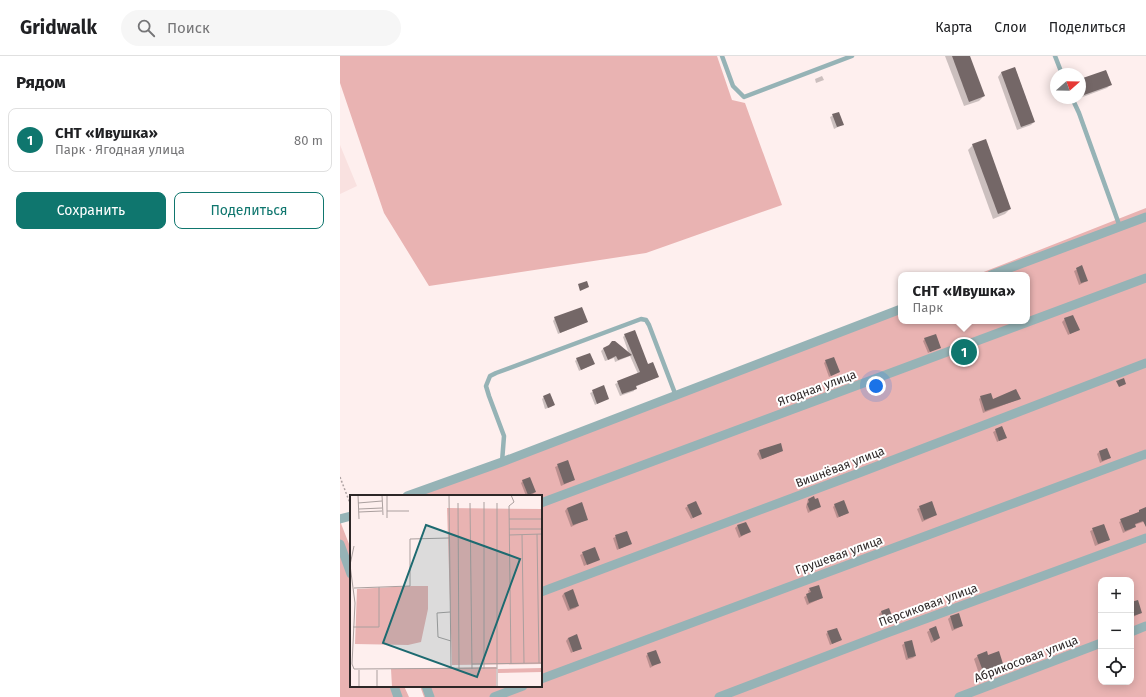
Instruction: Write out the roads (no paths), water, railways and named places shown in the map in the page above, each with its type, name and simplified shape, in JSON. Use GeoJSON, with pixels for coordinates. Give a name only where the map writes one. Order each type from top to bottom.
{"type":"FeatureCollection","features":[{"type":"Feature","properties":{"kind":"street"},"geometry":{"type":"LineString","coordinates":[[1000,272],[1146,217]]}},
{"type":"Feature","properties":{"kind":"street","name":"Ягодная улица"},"geometry":{"type":"LineString","coordinates":[[1030,321],[1146,278]]}},
{"type":"Feature","properties":{"kind":"street"},"geometry":{"type":"LineString","coordinates":[[410,495],[502,462],[676,396],[784,352],[898,310]]}},
{"type":"Feature","properties":{"kind":"street","name":"Ягодная улица"},"geometry":{"type":"LineString","coordinates":[[542,503],[1022,324]]}},
{"type":"Feature","properties":{"kind":"street","name":"Вишнёвая улица"},"geometry":{"type":"LineString","coordinates":[[542,592],[851,476],[1146,363]]}},
{"type":"Feature","properties":{"kind":"street","name":"Грушевая улица"},"geometry":{"type":"LineString","coordinates":[[542,679],[1146,454]]}},
{"type":"Feature","properties":{"kind":"street"},"geometry":{"type":"LineString","coordinates":[[340,519],[350,516]]}},
{"type":"Feature","properties":{"kind":"street","name":"Персиковая улица"},"geometry":{"type":"LineString","coordinates":[[719,697],[887,632],[1146,538]]}},
{"type":"Feature","properties":{"kind":"street"},"geometry":{"type":"LineString","coordinates":[[340,544],[350,571]]}},
{"type":"Feature","properties":{"kind":"street"},"geometry":{"type":"LineString","coordinates":[[1134,631],[1146,626]]}},
{"type":"Feature","properties":{"kind":"street","name":"Абрикосовая улица"},"geometry":{"type":"LineString","coordinates":[[958,697],[1098,644]]}},
{"type":"Feature","properties":{"kind":"street"},"geometry":{"type":"LineString","coordinates":[[394,687],[398,697]]}},
{"type":"Feature","properties":{"kind":"street"},"geometry":{"type":"LineString","coordinates":[[426,687],[430,697]]}},
{"type":"Feature","properties":{"kind":"street"},"geometry":{"type":"LineString","coordinates":[[494,697],[520,687]]}},
{"type":"Feature","properties":{"kind":"lane"},"geometry":{"type":"LineString","coordinates":[[722,56],[733,86],[744,97],[852,56]]}},
{"type":"Feature","properties":{"kind":"lane"},"geometry":{"type":"LineString","coordinates":[[1055,56],[1060,68]]}},
{"type":"Feature","properties":{"kind":"lane"},"geometry":{"type":"LineString","coordinates":[[1075,104],[1120,227]]}},
{"type":"Feature","properties":{"kind":"lane"},"geometry":{"type":"LineString","coordinates":[[502,462],[504,436],[488,396],[486,386],[490,376],[496,373],[641,319],[646,320],[649,325],[676,396]]}},
{"type":"Feature","properties":{"kind":"place","name":"СНТ «Ивушка»"},"geometry":{"type":"Point","coordinates":[964,352]}}]}
